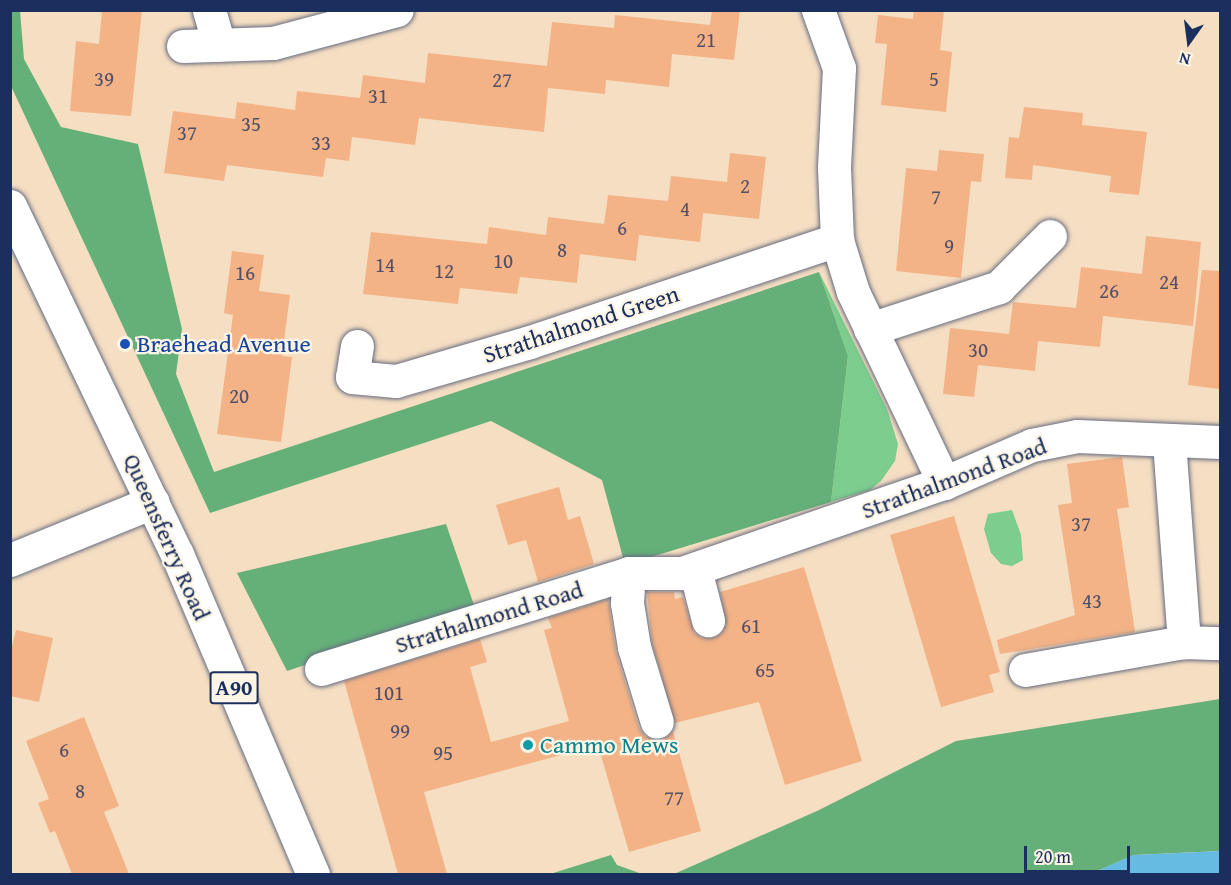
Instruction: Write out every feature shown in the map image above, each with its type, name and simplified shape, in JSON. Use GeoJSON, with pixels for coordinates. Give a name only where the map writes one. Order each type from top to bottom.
{"type":"FeatureCollection","features":[{"type":"Feature","properties":{"kind":"street"},"geometry":{"type":"LineString","coordinates":[[209,10],[219,45]]}},
{"type":"Feature","properties":{"kind":"street"},"geometry":{"type":"LineString","coordinates":[[183,46],[273,43],[397,10]]}},
{"type":"Feature","properties":{"kind":"street"},"geometry":{"type":"LineString","coordinates":[[818,10],[839,68],[834,168],[837,240],[853,292],[944,483]]}},
{"type":"Feature","properties":{"kind":"street","name":"Queensferry Road"},"geometry":{"type":"LineString","coordinates":[[10,206],[153,502],[313,874]]}},
{"type":"Feature","properties":{"kind":"street"},"geometry":{"type":"LineString","coordinates":[[870,329],[999,287],[1050,236]]}},
{"type":"Feature","properties":{"kind":"street","name":"Strathalmond Green"},"geometry":{"type":"LineString","coordinates":[[357,346],[352,377],[396,381],[530,342],[837,240]]}},
{"type":"Feature","properties":{"kind":"street","name":"Strathalmond Road"},"geometry":{"type":"LineString","coordinates":[[321,669],[629,573],[682,573],[944,483],[1032,445],[1077,436],[1221,442]]}},
{"type":"Feature","properties":{"kind":"street"},"geometry":{"type":"LineString","coordinates":[[1169,441],[1184,642]]}},
{"type":"Feature","properties":{"kind":"street"},"geometry":{"type":"LineString","coordinates":[[10,560],[153,502]]}},
{"type":"Feature","properties":{"kind":"street"},"geometry":{"type":"LineString","coordinates":[[695,568],[708,620]]}},
{"type":"Feature","properties":{"kind":"street"},"geometry":{"type":"LineString","coordinates":[[629,573],[627,603],[633,647],[657,722]]}},
{"type":"Feature","properties":{"kind":"street"},"geometry":{"type":"LineString","coordinates":[[1025,670],[1184,642],[1221,643]]}},
{"type":"Feature","properties":{"kind":"green space"},"geometry":{"type":"Polygon","coordinates":[[[10,11],[20,11],[24,59],[61,127],[138,144],[182,329],[176,374],[214,472],[819,272],[848,356],[831,502],[625,565],[602,480],[491,421],[210,513],[11,86],[10,11]]]}},
{"type":"Feature","properties":{"kind":"green space"},"geometry":{"type":"Polygon","coordinates":[[[819,272],[887,409],[898,444],[895,461],[881,481],[870,490],[831,502],[848,356],[819,272]]]}},
{"type":"Feature","properties":{"kind":"green space"},"geometry":{"type":"Polygon","coordinates":[[[1012,510],[1021,535],[1023,560],[1012,566],[1001,564],[991,553],[984,529],[988,514],[1012,510]]]}},
{"type":"Feature","properties":{"kind":"green space"},"geometry":{"type":"Polygon","coordinates":[[[446,524],[475,608],[287,671],[237,573],[446,524]]]}},
{"type":"Feature","properties":{"kind":"green space"},"geometry":{"type":"Polygon","coordinates":[[[1220,699],[1220,851],[1134,855],[1090,874],[674,874],[817,811],[956,741],[1220,699]]]}},
{"type":"Feature","properties":{"kind":"green space"},"geometry":{"type":"Polygon","coordinates":[[[611,855],[617,865],[642,874],[550,874],[611,855]]]}},
{"type":"Feature","properties":{"kind":"water"},"geometry":{"type":"Polygon","coordinates":[[[1220,851],[1220,874],[1090,874],[1134,855],[1220,851]]]}},
{"type":"Feature","properties":{"kind":"building"},"geometry":{"type":"Polygon","coordinates":[[[102,10],[142,10],[131,116],[70,111],[76,41],[99,44],[102,10]]]}},
{"type":"Feature","properties":{"kind":"building"},"geometry":{"type":"Polygon","coordinates":[[[712,10],[740,10],[734,60],[672,54],[669,87],[606,80],[605,94],[548,88],[544,132],[419,118],[415,145],[352,137],[349,161],[326,158],[323,177],[227,165],[224,181],[164,173],[173,111],[235,119],[237,102],[295,110],[297,91],[360,98],[363,75],[425,83],[428,53],[547,66],[552,22],[614,28],[615,15],[710,25],[712,10]]]}},
{"type":"Feature","properties":{"kind":"building"},"geometry":{"type":"Polygon","coordinates":[[[914,10],[944,10],[940,50],[952,52],[946,112],[881,105],[887,44],[875,43],[878,15],[913,19],[914,10]]]}},
{"type":"Feature","properties":{"kind":"building"},"geometry":{"type":"Polygon","coordinates":[[[1024,107],[1083,113],[1082,125],[1147,132],[1139,195],[1109,192],[1111,176],[1033,165],[1032,180],[1005,178],[1009,137],[1019,138],[1024,107]]]}},
{"type":"Feature","properties":{"kind":"building"},"geometry":{"type":"Polygon","coordinates":[[[939,150],[984,154],[981,182],[971,181],[961,278],[896,271],[906,168],[937,171],[939,150]]]}},
{"type":"Feature","properties":{"kind":"building"},"geometry":{"type":"Polygon","coordinates":[[[730,153],[766,157],[759,219],[703,213],[700,242],[639,235],[636,261],[580,254],[577,283],[520,277],[517,294],[460,288],[458,304],[363,294],[371,232],[487,244],[489,227],[546,235],[548,217],[604,224],[608,195],[668,201],[671,176],[727,182],[730,153]]]}},
{"type":"Feature","properties":{"kind":"building"},"geometry":{"type":"Polygon","coordinates":[[[1146,236],[1201,242],[1193,326],[1103,316],[1100,347],[1038,341],[1035,371],[978,365],[974,397],[943,394],[950,328],[1009,334],[1013,302],[1076,308],[1081,267],[1142,274],[1146,236]]]}},
{"type":"Feature","properties":{"kind":"building"},"geometry":{"type":"Polygon","coordinates":[[[232,251],[264,255],[259,291],[290,295],[282,356],[292,357],[281,442],[217,434],[233,315],[224,313],[232,251]]]}},
{"type":"Feature","properties":{"kind":"building"},"geometry":{"type":"Polygon","coordinates":[[[1202,270],[1221,271],[1219,389],[1188,385],[1202,270]]]}},
{"type":"Feature","properties":{"kind":"building"},"geometry":{"type":"Polygon","coordinates":[[[1122,457],[1129,507],[1117,509],[1135,632],[1000,654],[997,640],[1075,615],[1058,505],[1072,503],[1067,464],[1122,457]]]}},
{"type":"Feature","properties":{"kind":"building"},"geometry":{"type":"Polygon","coordinates":[[[559,487],[568,520],[580,516],[594,564],[538,582],[526,540],[508,545],[496,505],[559,487]]]}},
{"type":"Feature","properties":{"kind":"building"},"geometry":{"type":"Polygon","coordinates":[[[954,516],[1000,672],[989,675],[994,692],[941,707],[890,535],[954,516]]]}},
{"type":"Feature","properties":{"kind":"building"},"geometry":{"type":"Polygon","coordinates":[[[804,567],[862,761],[785,785],[759,702],[675,723],[652,643],[647,592],[674,592],[675,599],[683,597],[694,633],[702,638],[712,638],[721,634],[726,624],[720,592],[804,567]]]}},
{"type":"Feature","properties":{"kind":"building"},"geometry":{"type":"Polygon","coordinates":[[[608,599],[616,652],[639,728],[645,736],[653,740],[663,740],[673,731],[701,831],[629,852],[598,745],[424,792],[447,874],[398,874],[344,681],[480,639],[487,662],[470,667],[491,742],[569,721],[544,630],[552,628],[548,618],[608,599]]]}},
{"type":"Feature","properties":{"kind":"building"},"geometry":{"type":"Polygon","coordinates":[[[16,630],[53,638],[39,702],[10,696],[10,655],[16,630]]]}},
{"type":"Feature","properties":{"kind":"building"},"geometry":{"type":"Polygon","coordinates":[[[84,717],[119,806],[104,812],[129,874],[72,874],[55,831],[50,833],[38,803],[49,799],[26,741],[84,717]]]}},
{"type":"Feature","properties":{"kind":"place","name":"Braehead Avenue"},"geometry":{"type":"Point","coordinates":[125,344]}},
{"type":"Feature","properties":{"kind":"place","name":"Cammo Mews"},"geometry":{"type":"Point","coordinates":[528,745]}}]}
